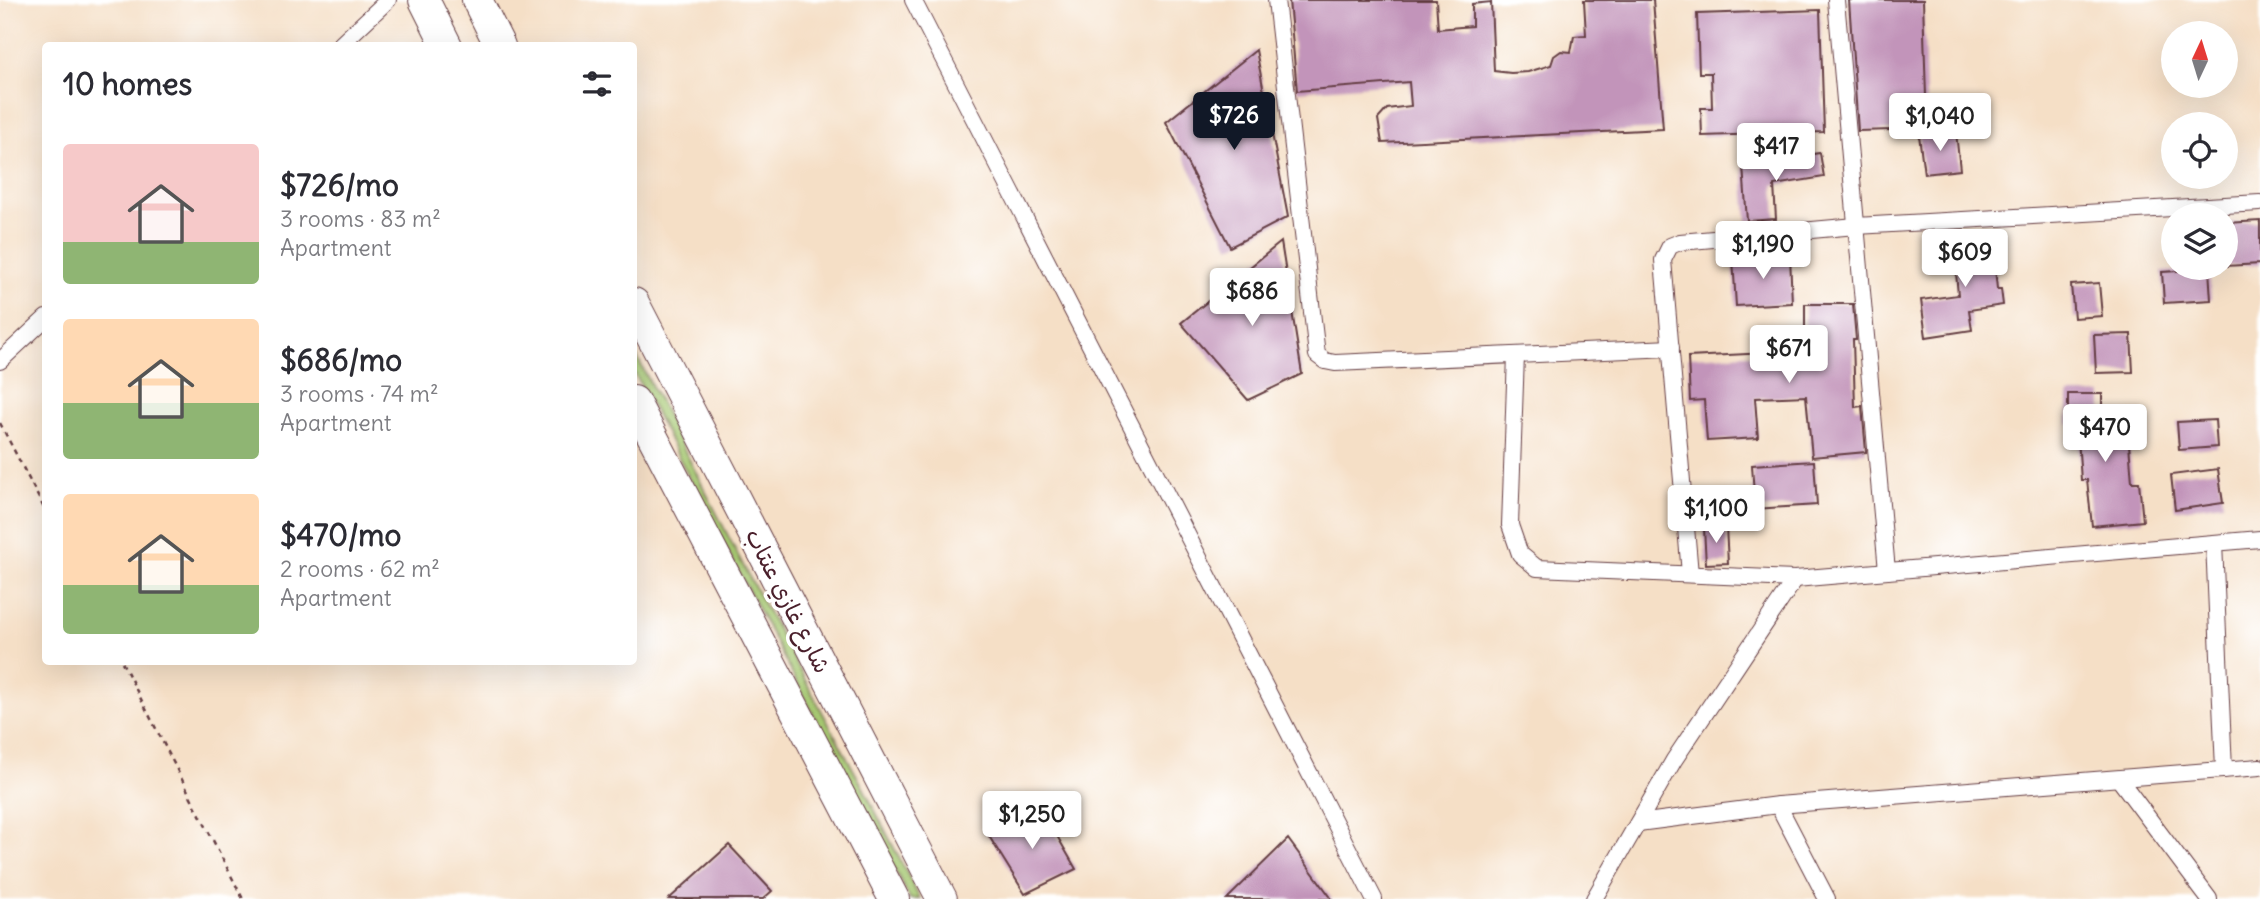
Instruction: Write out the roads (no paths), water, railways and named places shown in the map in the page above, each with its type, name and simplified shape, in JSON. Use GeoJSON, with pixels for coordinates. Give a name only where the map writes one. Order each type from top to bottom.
{"type":"FeatureCollection","features":[{"type":"Feature","properties":{"kind":"highway"},"geometry":{"type":"LineString","coordinates":[[424,0],[445,42]]}},
{"type":"Feature","properties":{"kind":"highway"},"geometry":{"type":"LineString","coordinates":[[477,0],[498,42]]}},
{"type":"Feature","properties":{"kind":"highway","name":"شارع غازي عنتاب"},"geometry":{"type":"LineString","coordinates":[[637,309],[942,899]]}},
{"type":"Feature","properties":{"kind":"highway"},"geometry":{"type":"LineString","coordinates":[[637,407],[894,899]]}},
{"type":"Feature","properties":{"kind":"street"},"geometry":{"type":"LineString","coordinates":[[343,42],[388,0]]}},
{"type":"Feature","properties":{"kind":"street"},"geometry":{"type":"LineString","coordinates":[[913,0],[1374,899]]}},
{"type":"Feature","properties":{"kind":"street"},"geometry":{"type":"LineString","coordinates":[[1276,0],[1317,355],[1325,361],[1335,363],[1671,348]]}},
{"type":"Feature","properties":{"kind":"street"},"geometry":{"type":"LineString","coordinates":[[1836,0],[1887,571]]}},
{"type":"Feature","properties":{"kind":"street"},"geometry":{"type":"LineString","coordinates":[[1690,574],[1662,261],[1670,246],[1679,242],[1856,226],[2260,203]]}},
{"type":"Feature","properties":{"kind":"street"},"geometry":{"type":"LineString","coordinates":[[0,361],[42,322]]}},
{"type":"Feature","properties":{"kind":"street"},"geometry":{"type":"LineString","coordinates":[[1516,355],[1510,525],[1520,554],[1537,568],[1796,579],[2260,539]]}},
{"type":"Feature","properties":{"kind":"street"},"geometry":{"type":"LineString","coordinates":[[2214,542],[2224,770]]}},
{"type":"Feature","properties":{"kind":"street"},"geometry":{"type":"LineString","coordinates":[[1594,899],[1674,760],[1796,579]]}},
{"type":"Feature","properties":{"kind":"street"},"geometry":{"type":"LineString","coordinates":[[1638,823],[1778,805],[2260,767]]}},
{"type":"Feature","properties":{"kind":"street"},"geometry":{"type":"LineString","coordinates":[[2119,779],[2209,899]]}},
{"type":"Feature","properties":{"kind":"street"},"geometry":{"type":"LineString","coordinates":[[1778,805],[1827,899]]}}]}
